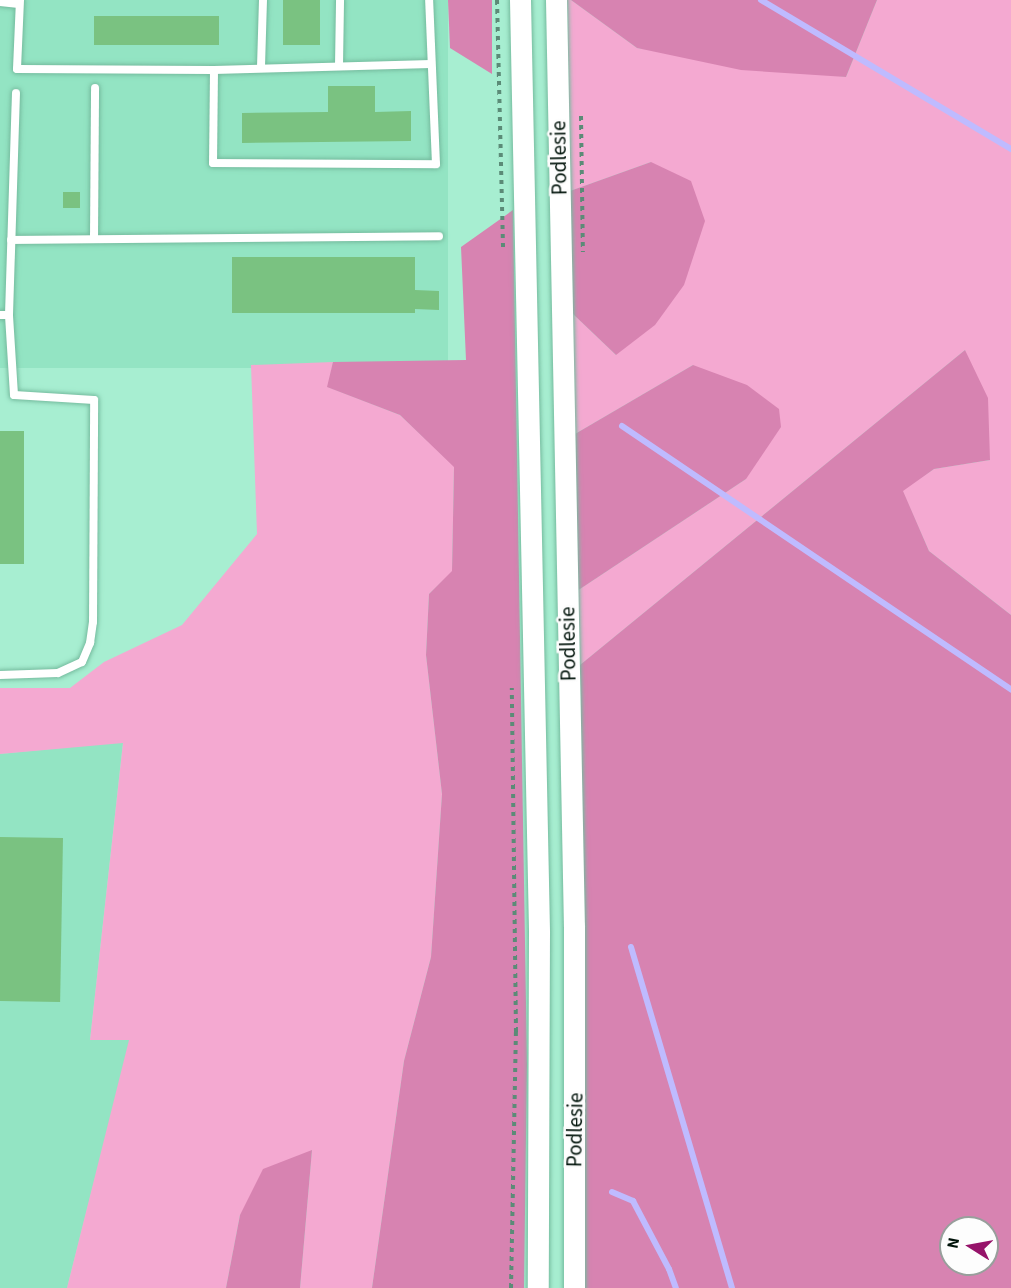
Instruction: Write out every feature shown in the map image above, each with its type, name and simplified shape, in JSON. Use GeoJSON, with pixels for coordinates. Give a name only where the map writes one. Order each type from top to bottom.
{"type":"FeatureCollection","features":[{"type":"Feature","properties":{"kind":"street","name":"Podlesie"},"geometry":{"type":"LineString","coordinates":[[520,0],[539,933],[538,1288]]}},
{"type":"Feature","properties":{"kind":"street","name":"Podlesie"},"geometry":{"type":"LineString","coordinates":[[556,0],[574,926],[574,1288]]}},
{"type":"Feature","properties":{"kind":"lane"},"geometry":{"type":"LineString","coordinates":[[261,67],[263,0]]}},
{"type":"Feature","properties":{"kind":"lane"},"geometry":{"type":"LineString","coordinates":[[339,66],[340,0]]}},
{"type":"Feature","properties":{"kind":"lane"},"geometry":{"type":"LineString","coordinates":[[213,70],[213,163],[436,164],[429,0]]}},
{"type":"Feature","properties":{"kind":"lane"},"geometry":{"type":"LineString","coordinates":[[0,2],[19,2],[17,69],[213,70],[432,64]]}},
{"type":"Feature","properties":{"kind":"lane"},"geometry":{"type":"LineString","coordinates":[[94,239],[95,88]]}},
{"type":"Feature","properties":{"kind":"lane"},"geometry":{"type":"LineString","coordinates":[[0,675],[58,673],[82,662],[90,643],[93,622],[94,400],[14,395],[4,315],[11,240],[16,93]]}},
{"type":"Feature","properties":{"kind":"lane"},"geometry":{"type":"LineString","coordinates":[[11,240],[439,236]]}},
{"type":"Feature","properties":{"kind":"path"},"geometry":{"type":"LineString","coordinates":[[497,0],[503,256]]}},
{"type":"Feature","properties":{"kind":"path"},"geometry":{"type":"LineString","coordinates":[[512,686],[516,1032],[512,1288]]}},
{"type":"Feature","properties":{"kind":"shaded area"},"geometry":{"type":"Polygon","coordinates":[[[0,0],[448,0],[448,368],[0,368],[0,0]]]}},
{"type":"Feature","properties":{"kind":"shaded area"},"geometry":{"type":"Polygon","coordinates":[[[448,0],[492,0],[492,74],[450,48],[448,0]]]}},
{"type":"Feature","properties":{"kind":"shaded area"},"geometry":{"type":"Polygon","coordinates":[[[567,0],[571,0],[637,48],[846,77],[877,0],[1011,0],[1011,615],[929,551],[902,490],[934,469],[990,460],[965,350],[580,665],[577,591],[746,479],[693,365],[575,434],[572,313],[616,355],[651,162],[570,191],[567,0]]]}},
{"type":"Feature","properties":{"kind":"shaded area"},"geometry":{"type":"Polygon","coordinates":[[[571,0],[877,0],[846,77],[741,70],[637,48],[571,0]]]}},
{"type":"Feature","properties":{"kind":"shaded area"},"geometry":{"type":"Polygon","coordinates":[[[651,162],[691,181],[705,221],[684,285],[655,325],[616,355],[572,313],[570,191],[651,162]]]}},
{"type":"Feature","properties":{"kind":"shaded area"},"geometry":{"type":"Polygon","coordinates":[[[513,210],[527,1064],[524,1288],[372,1288],[404,1061],[431,957],[442,794],[426,655],[429,594],[452,571],[454,467],[400,415],[327,387],[333,362],[466,360],[461,247],[513,210]]]}},
{"type":"Feature","properties":{"kind":"shaded area"},"geometry":{"type":"Polygon","coordinates":[[[965,350],[988,398],[990,460],[934,469],[903,491],[929,551],[1011,615],[1011,1288],[580,1288],[583,995],[580,665],[965,350]]]}},
{"type":"Feature","properties":{"kind":"shaded area"},"geometry":{"type":"Polygon","coordinates":[[[333,362],[328,387],[400,415],[454,466],[452,572],[429,594],[426,655],[442,794],[431,957],[404,1061],[372,1288],[300,1288],[312,1150],[240,1215],[226,1288],[67,1288],[129,1040],[90,1040],[123,743],[0,754],[0,688],[70,688],[104,662],[182,625],[257,534],[251,365],[333,362]]]}},
{"type":"Feature","properties":{"kind":"shaded area"},"geometry":{"type":"Polygon","coordinates":[[[693,365],[747,385],[779,409],[781,427],[746,479],[577,591],[575,434],[693,365]]]}},
{"type":"Feature","properties":{"kind":"shaded area"},"geometry":{"type":"Polygon","coordinates":[[[123,742],[90,1040],[130,1040],[67,1288],[0,1288],[0,754],[123,742]]]}},
{"type":"Feature","properties":{"kind":"shaded area"},"geometry":{"type":"Polygon","coordinates":[[[312,1150],[300,1288],[226,1288],[240,1215],[263,1169],[312,1150]]]}},
{"type":"Feature","properties":{"kind":"building"},"geometry":{"type":"Polygon","coordinates":[[[283,0],[320,0],[320,45],[283,45],[283,0]]]}},
{"type":"Feature","properties":{"kind":"building"},"geometry":{"type":"Polygon","coordinates":[[[94,16],[219,16],[219,45],[94,45],[94,16]]]}},
{"type":"Feature","properties":{"kind":"building"},"geometry":{"type":"Polygon","coordinates":[[[328,86],[375,86],[375,112],[411,111],[411,141],[242,143],[242,113],[328,112],[328,86]]]}},
{"type":"Feature","properties":{"kind":"building"},"geometry":{"type":"Polygon","coordinates":[[[63,192],[80,192],[80,208],[63,208],[63,192]]]}},
{"type":"Feature","properties":{"kind":"building"},"geometry":{"type":"Polygon","coordinates":[[[232,257],[415,257],[415,290],[439,291],[439,310],[415,309],[415,313],[232,313],[232,257]]]}},
{"type":"Feature","properties":{"kind":"building"},"geometry":{"type":"Polygon","coordinates":[[[0,431],[24,431],[24,564],[0,564],[0,431]]]}},
{"type":"Feature","properties":{"kind":"building"},"geometry":{"type":"Polygon","coordinates":[[[0,837],[63,838],[60,1002],[0,1001],[0,837]]]}},
{"type":"Feature","properties":{"kind":"waterway"},"geometry":{"type":"LineString","coordinates":[[761,0],[1011,149]]}},
{"type":"Feature","properties":{"kind":"waterway"},"geometry":{"type":"LineString","coordinates":[[622,426],[1011,689]]}},
{"type":"Feature","properties":{"kind":"waterway"},"geometry":{"type":"LineString","coordinates":[[631,947],[732,1288]]}},
{"type":"Feature","properties":{"kind":"waterway"},"geometry":{"type":"LineString","coordinates":[[612,1192],[633,1201],[669,1269],[676,1288]]}}]}
